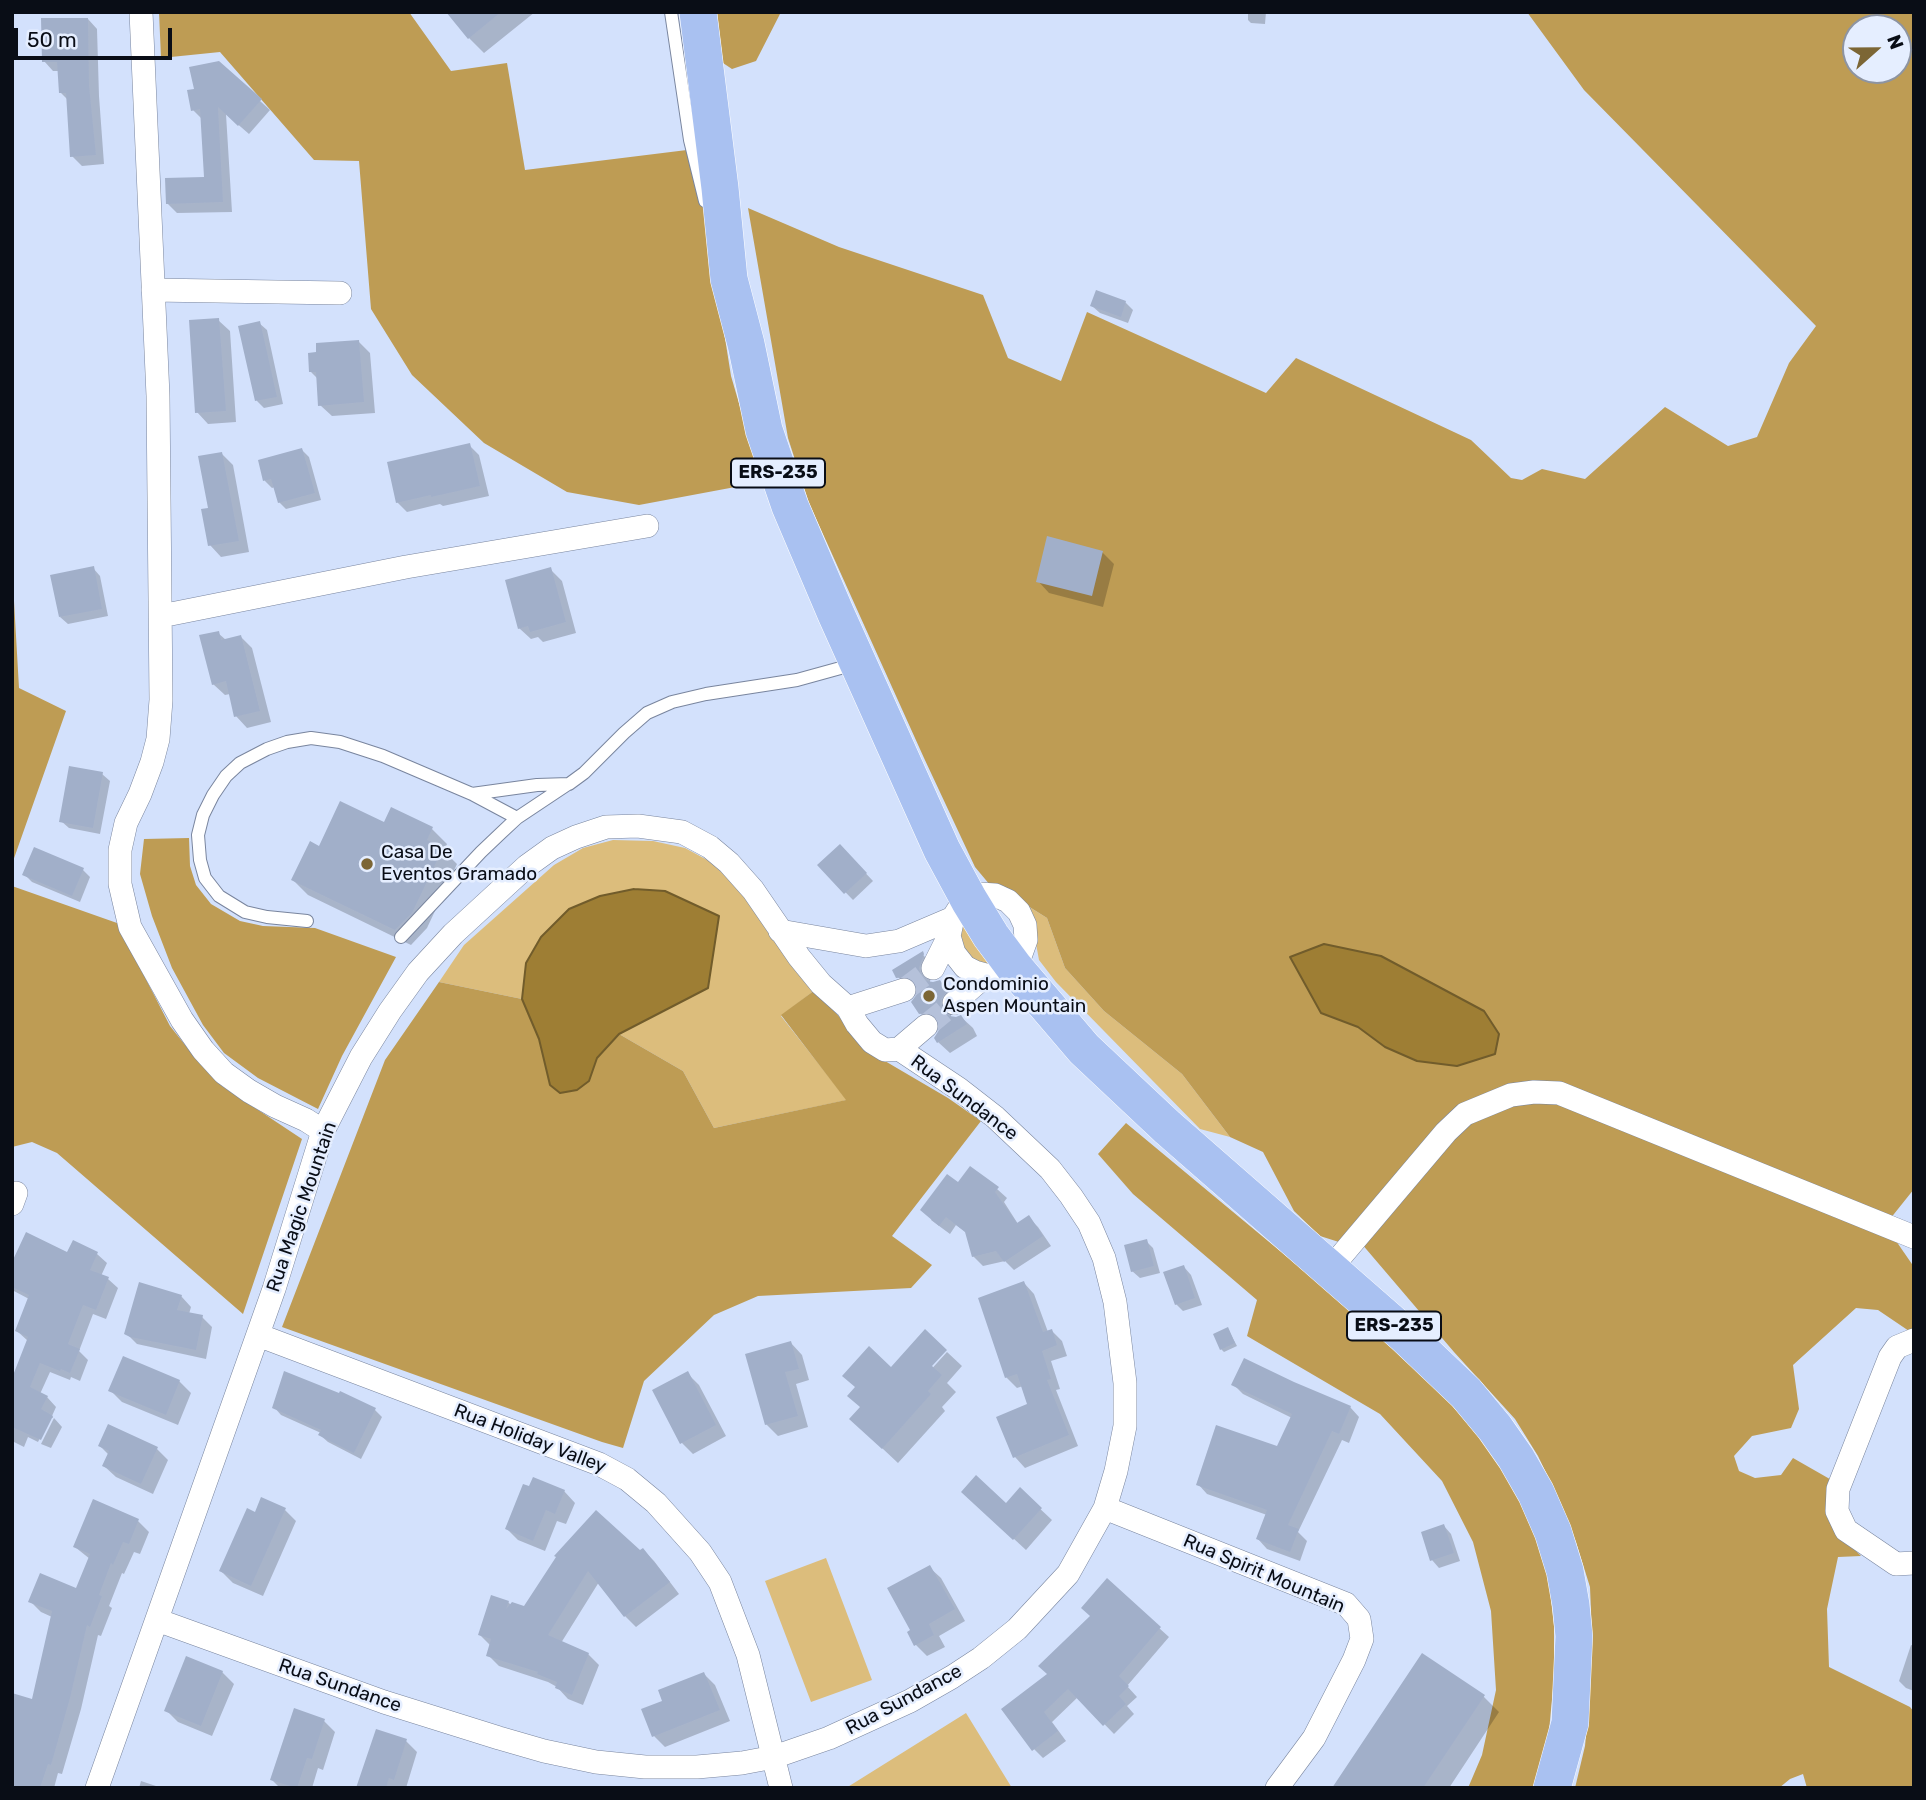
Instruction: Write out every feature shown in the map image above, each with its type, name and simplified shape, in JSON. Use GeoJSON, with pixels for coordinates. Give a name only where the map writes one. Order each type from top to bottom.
{"type":"FeatureCollection","features":[{"type":"Feature","properties":{"kind":"main road","name":"ERS-235"},"geometry":{"type":"LineString","coordinates":[[698,12],[729,279],[764,430],[796,518],[942,850],[957,918],[990,936],[1000,971],[1167,1127],[1405,1335],[1466,1393],[1516,1458],[1536,1493],[1553,1532],[1565,1571],[1574,1636],[1570,1723],[1552,1788]]}},
{"type":"Feature","properties":{"kind":"street"},"geometry":{"type":"LineString","coordinates":[[141,12],[158,396],[161,700],[158,739],[152,762],[127,823],[120,850],[120,884],[130,927],[181,1020],[203,1050],[224,1073],[249,1091],[323,1131]]}},
{"type":"Feature","properties":{"kind":"street"},"geometry":{"type":"LineString","coordinates":[[153,290],[340,293]]}},
{"type":"Feature","properties":{"kind":"street"},"geometry":{"type":"LineString","coordinates":[[161,616],[406,567],[647,526]]}},
{"type":"Feature","properties":{"kind":"street","name":"Rua Magic Mountain"},"geometry":{"type":"LineString","coordinates":[[97,1788],[258,1335],[323,1131],[361,1057],[390,1011],[418,972],[453,934],[527,866],[552,848],[576,837],[606,827],[638,826],[682,832],[710,847],[729,863],[821,984],[848,1008]]}},
{"type":"Feature","properties":{"kind":"street"},"geometry":{"type":"LineString","coordinates":[[780,931],[866,946],[899,941],[957,918]]}},
{"type":"Feature","properties":{"kind":"street"},"geometry":{"type":"LineString","coordinates":[[933,968],[957,918]]}},
{"type":"Feature","properties":{"kind":"street"},"geometry":{"type":"LineString","coordinates":[[954,1003],[1000,971]]}},
{"type":"Feature","properties":{"kind":"street"},"geometry":{"type":"LineString","coordinates":[[848,1008],[904,990]]}},
{"type":"Feature","properties":{"kind":"street","name":"Rua Sundance"},"geometry":{"type":"LineString","coordinates":[[157,1620],[384,1702],[499,1738],[596,1762],[645,1767],[697,1767],[742,1763],[774,1757],[829,1738],[887,1713],[942,1684],[1017,1629],[1068,1574],[1105,1508],[1116,1471],[1125,1426],[1125,1382],[1115,1302],[1104,1258],[1089,1223],[1049,1169],[995,1117],[959,1089],[899,1049],[885,1050],[872,1042],[848,1008]]}},
{"type":"Feature","properties":{"kind":"street"},"geometry":{"type":"LineString","coordinates":[[899,1049],[926,1026]]}},
{"type":"Feature","properties":{"kind":"street"},"geometry":{"type":"LineString","coordinates":[[1330,1269],[1446,1132],[1465,1114],[1511,1095],[1534,1092],[1559,1093],[1907,1234],[1914,1251]]}},
{"type":"Feature","properties":{"kind":"street","name":"Rua Holiday Valley"},"geometry":{"type":"LineString","coordinates":[[258,1335],[600,1464],[646,1495],[681,1529],[720,1582],[748,1655],[780,1788]]}},
{"type":"Feature","properties":{"kind":"street"},"geometry":{"type":"LineString","coordinates":[[1912,1342],[1897,1347],[1890,1357],[1838,1489],[1837,1511],[1846,1530],[1896,1564],[1914,1563]]}},
{"type":"Feature","properties":{"kind":"street","name":"Rua Spirit Mountain"},"geometry":{"type":"LineString","coordinates":[[1105,1508],[1346,1604],[1359,1619],[1362,1639],[1354,1660],[1314,1738],[1277,1788]]}},
{"type":"Feature","properties":{"kind":"lane"},"geometry":{"type":"LineString","coordinates":[[671,12],[690,140],[715,243],[729,279]]}},
{"type":"Feature","properties":{"kind":"lane"},"geometry":{"type":"LineString","coordinates":[[401,937],[517,818],[584,773],[647,713],[672,702],[797,680],[859,663]]}},
{"type":"Feature","properties":{"kind":"lane"},"geometry":{"type":"LineString","coordinates":[[307,921],[245,912],[219,897],[205,878],[200,860],[198,835],[203,814],[226,776],[240,763],[267,749],[311,738],[340,742],[383,756],[472,794],[517,818]]}},
{"type":"Feature","properties":{"kind":"lane"},"geometry":{"type":"LineString","coordinates":[[472,794],[537,785],[569,784]]}},
{"type":"Feature","properties":{"kind":"shaded area"},"geometry":{"type":"Polygon","coordinates":[[[159,12],[409,12],[451,71],[507,63],[525,170],[695,149],[731,376],[762,482],[639,505],[567,492],[484,443],[412,375],[371,309],[359,161],[314,160],[220,52],[161,58],[159,12]]]}},
{"type":"Feature","properties":{"kind":"shaded area"},"geometry":{"type":"Polygon","coordinates":[[[717,12],[781,12],[756,61],[732,69],[723,63],[717,12]]]}},
{"type":"Feature","properties":{"kind":"shaded area"},"geometry":{"type":"Polygon","coordinates":[[[1527,12],[1914,12],[1914,1189],[1890,1219],[1560,1088],[1487,1098],[1342,1243],[1320,1236],[1294,1211],[1263,1152],[1230,1137],[1182,1074],[1104,1011],[1065,968],[1047,918],[990,885],[975,867],[809,503],[788,438],[748,208],[839,247],[983,295],[1008,358],[1061,381],[1087,312],[1266,393],[1296,358],[1471,440],[1511,478],[1522,480],[1542,469],[1585,479],[1665,407],[1728,446],[1757,437],[1789,363],[1816,326],[1584,90],[1527,12]],[[1359,1028],[1385,1047],[1417,1061],[1457,1066],[1359,1028]]]}},
{"type":"Feature","properties":{"kind":"shaded area"},"geometry":{"type":"Polygon","coordinates":[[[12,601],[19,688],[66,711],[12,864],[12,601]]]}},
{"type":"Feature","properties":{"kind":"shaded area"},"geometry":{"type":"Polygon","coordinates":[[[189,838],[190,866],[196,885],[211,904],[240,921],[263,926],[315,928],[396,957],[342,1056],[318,1109],[258,1078],[224,1053],[203,1025],[172,968],[152,916],[140,874],[144,839],[189,838]]]}},
{"type":"Feature","properties":{"kind":"shaded area"},"geometry":{"type":"Polygon","coordinates":[[[613,840],[653,841],[685,848],[711,862],[739,889],[815,990],[781,1016],[847,1100],[714,1128],[683,1071],[619,1034],[645,1019],[665,891],[634,889],[600,896],[541,937],[526,963],[522,999],[439,982],[464,945],[554,865],[583,848],[613,840]]]}},
{"type":"Feature","properties":{"kind":"shaded area"},"geometry":{"type":"Polygon","coordinates":[[[12,886],[117,923],[170,1026],[201,1065],[222,1086],[302,1139],[243,1314],[57,1153],[32,1142],[12,1147],[12,886]]]}},
{"type":"Feature","properties":{"kind":"shaded area"},"geometry":{"type":"Polygon","coordinates":[[[634,889],[665,891],[719,916],[708,988],[619,1034],[597,1058],[589,1081],[577,1090],[560,1093],[550,1085],[539,1039],[522,999],[526,963],[541,937],[569,909],[600,896],[634,889]]]}},
{"type":"Feature","properties":{"kind":"shaded area"},"geometry":{"type":"Polygon","coordinates":[[[1010,895],[1047,918],[1065,968],[1104,1011],[1182,1074],[1230,1137],[1200,1129],[1056,982],[1039,960],[1032,922],[1010,895]]]}},
{"type":"Feature","properties":{"kind":"shaded area"},"geometry":{"type":"Polygon","coordinates":[[[964,917],[995,964],[974,960],[967,954],[961,944],[960,925],[964,917]]]}},
{"type":"Feature","properties":{"kind":"shaded area"},"geometry":{"type":"Polygon","coordinates":[[[1324,944],[1381,956],[1484,1011],[1499,1034],[1495,1054],[1457,1066],[1417,1061],[1385,1047],[1358,1027],[1321,1013],[1290,957],[1324,944]]]}},
{"type":"Feature","properties":{"kind":"shaded area"},"geometry":{"type":"Polygon","coordinates":[[[439,982],[522,999],[539,1039],[550,1085],[589,1081],[596,1058],[619,1034],[683,1071],[714,1128],[846,1100],[781,1015],[815,990],[873,1054],[948,1098],[981,1121],[892,1236],[932,1265],[911,1288],[758,1296],[714,1315],[644,1381],[623,1448],[282,1327],[385,1060],[439,982]]]}},
{"type":"Feature","properties":{"kind":"shaded area"},"geometry":{"type":"Polygon","coordinates":[[[1512,1101],[1557,1101],[1894,1238],[1914,1267],[1914,1328],[1909,1331],[1878,1310],[1856,1308],[1793,1365],[1799,1409],[1791,1428],[1752,1436],[1734,1456],[1739,1471],[1755,1478],[1781,1475],[1793,1458],[1835,1482],[1837,1532],[1861,1556],[1838,1557],[1827,1609],[1829,1667],[1910,1707],[1914,1712],[1914,1788],[1807,1788],[1803,1774],[1790,1779],[1779,1788],[1575,1788],[1585,1746],[1592,1635],[1590,1587],[1576,1542],[1538,1456],[1515,1419],[1361,1243],[1470,1118],[1512,1101]]]}},
{"type":"Feature","properties":{"kind":"shaded area"},"geometry":{"type":"Polygon","coordinates":[[[1126,1123],[1339,1300],[1437,1390],[1479,1434],[1512,1484],[1536,1533],[1549,1582],[1554,1626],[1554,1678],[1549,1731],[1532,1788],[1468,1788],[1482,1755],[1496,1690],[1491,1611],[1473,1542],[1442,1481],[1380,1414],[1247,1336],[1257,1300],[1133,1194],[1098,1154],[1126,1123]]]}},
{"type":"Feature","properties":{"kind":"shaded area"},"geometry":{"type":"Polygon","coordinates":[[[826,1558],[872,1680],[811,1702],[765,1581],[826,1558]]]}},
{"type":"Feature","properties":{"kind":"shaded area"},"geometry":{"type":"Polygon","coordinates":[[[966,1713],[1012,1788],[846,1788],[966,1713]]]}},
{"type":"Feature","properties":{"kind":"building"},"geometry":{"type":"Polygon","coordinates":[[[446,12],[501,12],[468,39],[446,12]]]}},
{"type":"Feature","properties":{"kind":"building"},"geometry":{"type":"Polygon","coordinates":[[[41,18],[88,18],[89,85],[96,155],[70,157],[66,93],[59,93],[57,62],[42,62],[41,18]]]}},
{"type":"Feature","properties":{"kind":"building"},"geometry":{"type":"Polygon","coordinates":[[[219,61],[262,99],[238,126],[218,107],[223,202],[166,204],[165,178],[204,177],[200,109],[191,111],[187,90],[194,89],[189,67],[219,61]]]}},
{"type":"Feature","properties":{"kind":"building"},"geometry":{"type":"Polygon","coordinates":[[[1096,290],[1126,301],[1121,317],[1090,306],[1096,290]]]}},
{"type":"Feature","properties":{"kind":"building"},"geometry":{"type":"Polygon","coordinates":[[[219,318],[226,411],[195,413],[189,320],[219,318]]]}},
{"type":"Feature","properties":{"kind":"building"},"geometry":{"type":"Polygon","coordinates":[[[260,321],[277,397],[255,401],[238,326],[260,321]]]}},
{"type":"Feature","properties":{"kind":"building"},"geometry":{"type":"Polygon","coordinates":[[[359,340],[364,402],[318,406],[316,372],[309,372],[308,353],[316,352],[316,343],[359,340]]]}},
{"type":"Feature","properties":{"kind":"building"},"geometry":{"type":"Polygon","coordinates":[[[470,443],[480,486],[396,503],[387,462],[470,443]]]}},
{"type":"Feature","properties":{"kind":"building"},"geometry":{"type":"Polygon","coordinates":[[[302,448],[315,493],[278,503],[271,479],[263,481],[258,460],[302,448]]]}},
{"type":"Feature","properties":{"kind":"building"},"geometry":{"type":"Polygon","coordinates":[[[222,452],[239,541],[208,546],[201,509],[208,508],[198,456],[222,452]]]}},
{"type":"Feature","properties":{"kind":"building"},"geometry":{"type":"Polygon","coordinates":[[[1047,536],[1103,551],[1092,596],[1036,582],[1047,536]]]}},
{"type":"Feature","properties":{"kind":"building"},"geometry":{"type":"Polygon","coordinates":[[[94,566],[102,609],[59,617],[50,575],[94,566]]]}},
{"type":"Feature","properties":{"kind":"building"},"geometry":{"type":"Polygon","coordinates":[[[551,567],[566,622],[530,632],[528,626],[518,629],[505,580],[551,567]]]}},
{"type":"Feature","properties":{"kind":"building"},"geometry":{"type":"Polygon","coordinates":[[[219,631],[221,640],[241,635],[260,711],[234,717],[226,681],[212,685],[199,635],[219,631]]]}},
{"type":"Feature","properties":{"kind":"building"},"geometry":{"type":"Polygon","coordinates":[[[69,766],[103,772],[93,828],[59,822],[69,766]]]}},
{"type":"Feature","properties":{"kind":"building","name":"Casa De Eventos Gramado"},"geometry":{"type":"Polygon","coordinates":[[[340,801],[384,822],[391,807],[433,827],[427,840],[443,848],[412,913],[395,930],[291,880],[310,841],[319,846],[340,801]]]}},
{"type":"Feature","properties":{"kind":"building"},"geometry":{"type":"Polygon","coordinates":[[[840,844],[867,873],[844,894],[817,865],[840,844]]]}},
{"type":"Feature","properties":{"kind":"building"},"geometry":{"type":"Polygon","coordinates":[[[34,847],[84,868],[72,896],[22,875],[34,847]]]}},
{"type":"Feature","properties":{"kind":"building","name":"Condominio Aspen Mountain"},"geometry":{"type":"Polygon","coordinates":[[[923,951],[919,968],[921,975],[927,981],[940,980],[947,991],[941,999],[943,1012],[956,1017],[961,1015],[967,1024],[937,1043],[934,1038],[940,1024],[937,1018],[930,1013],[919,1014],[911,1002],[917,994],[914,980],[908,977],[896,978],[892,970],[923,951]]]}},
{"type":"Feature","properties":{"kind":"building"},"geometry":{"type":"Polygon","coordinates":[[[970,1166],[999,1187],[995,1192],[1017,1223],[1029,1215],[1043,1236],[1004,1262],[996,1251],[972,1257],[965,1232],[946,1217],[939,1226],[920,1210],[947,1174],[958,1182],[970,1166]]]}},
{"type":"Feature","properties":{"kind":"building"},"geometry":{"type":"Polygon","coordinates":[[[26,1232],[67,1252],[73,1240],[98,1252],[90,1270],[109,1277],[96,1310],[83,1305],[68,1344],[80,1349],[70,1373],[40,1363],[30,1387],[48,1396],[41,1409],[53,1416],[41,1440],[12,1427],[12,1378],[28,1337],[15,1331],[29,1295],[12,1287],[12,1262],[26,1232]]]}},
{"type":"Feature","properties":{"kind":"building"},"geometry":{"type":"Polygon","coordinates":[[[1147,1239],[1154,1266],[1131,1272],[1124,1245],[1147,1239]]]}},
{"type":"Feature","properties":{"kind":"building"},"geometry":{"type":"Polygon","coordinates":[[[1184,1265],[1195,1298],[1175,1305],[1163,1272],[1184,1265]]]}},
{"type":"Feature","properties":{"kind":"building"},"geometry":{"type":"Polygon","coordinates":[[[1024,1281],[1043,1332],[1052,1329],[1057,1345],[1042,1351],[1051,1379],[1047,1380],[1069,1435],[1013,1458],[996,1417],[1027,1404],[1017,1374],[1005,1378],[978,1298],[1024,1281]]]}},
{"type":"Feature","properties":{"kind":"building"},"geometry":{"type":"Polygon","coordinates":[[[139,1282],[182,1295],[177,1310],[203,1315],[196,1350],[124,1334],[139,1282]]]}},
{"type":"Feature","properties":{"kind":"building"},"geometry":{"type":"Polygon","coordinates":[[[1228,1327],[1235,1343],[1220,1350],[1213,1334],[1228,1327]]]}},
{"type":"Feature","properties":{"kind":"building"},"geometry":{"type":"Polygon","coordinates":[[[925,1329],[947,1350],[932,1366],[942,1375],[928,1391],[931,1394],[882,1449],[849,1419],[860,1407],[847,1396],[855,1387],[842,1376],[869,1346],[891,1367],[925,1329]]]}},
{"type":"Feature","properties":{"kind":"building"},"geometry":{"type":"Polygon","coordinates":[[[791,1341],[799,1369],[785,1372],[798,1416],[765,1425],[745,1354],[791,1341]]]}},
{"type":"Feature","properties":{"kind":"building"},"geometry":{"type":"Polygon","coordinates":[[[123,1356],[180,1380],[166,1415],[108,1391],[123,1356]]]}},
{"type":"Feature","properties":{"kind":"building"},"geometry":{"type":"Polygon","coordinates":[[[1244,1358],[1351,1406],[1339,1434],[1332,1431],[1288,1525],[1299,1529],[1290,1552],[1256,1539],[1267,1510],[1196,1485],[1216,1425],[1277,1446],[1292,1414],[1231,1385],[1244,1358]]]}},
{"type":"Feature","properties":{"kind":"building"},"geometry":{"type":"Polygon","coordinates":[[[284,1371],[339,1393],[340,1391],[376,1408],[354,1453],[318,1435],[321,1430],[272,1408],[284,1371]]]}},
{"type":"Feature","properties":{"kind":"building"},"geometry":{"type":"Polygon","coordinates":[[[688,1371],[716,1425],[680,1444],[652,1390],[688,1371]]]}},
{"type":"Feature","properties":{"kind":"building"},"geometry":{"type":"Polygon","coordinates":[[[108,1424],[158,1447],[141,1484],[102,1466],[109,1451],[98,1446],[108,1424]]]}},
{"type":"Feature","properties":{"kind":"building"},"geometry":{"type":"Polygon","coordinates":[[[976,1475],[1006,1503],[1020,1487],[1042,1508],[1013,1540],[961,1492],[976,1475]]]}},
{"type":"Feature","properties":{"kind":"building"},"geometry":{"type":"Polygon","coordinates":[[[533,1477],[565,1490],[555,1514],[546,1510],[533,1541],[505,1529],[523,1484],[529,1486],[533,1477]]]}},
{"type":"Feature","properties":{"kind":"building"},"geometry":{"type":"Polygon","coordinates":[[[261,1497],[286,1508],[251,1586],[219,1571],[247,1508],[255,1512],[261,1497]]]}},
{"type":"Feature","properties":{"kind":"building"},"geometry":{"type":"Polygon","coordinates":[[[93,1499],[139,1519],[129,1544],[123,1542],[113,1565],[111,1563],[90,1627],[87,1625],[51,1765],[48,1764],[40,1788],[12,1788],[12,1693],[32,1699],[52,1611],[28,1602],[40,1573],[76,1588],[90,1554],[73,1547],[93,1499]]]}},
{"type":"Feature","properties":{"kind":"building"},"geometry":{"type":"Polygon","coordinates":[[[596,1510],[640,1550],[643,1548],[670,1582],[624,1617],[588,1571],[548,1635],[589,1653],[572,1695],[555,1688],[557,1682],[537,1674],[538,1672],[486,1656],[491,1639],[478,1635],[491,1595],[509,1601],[506,1609],[512,1602],[524,1606],[556,1557],[554,1556],[596,1510]]]}},
{"type":"Feature","properties":{"kind":"building"},"geometry":{"type":"Polygon","coordinates":[[[1444,1524],[1454,1553],[1430,1561],[1421,1532],[1444,1524]]]}},
{"type":"Feature","properties":{"kind":"building"},"geometry":{"type":"Polygon","coordinates":[[[930,1565],[955,1609],[929,1624],[934,1635],[914,1646],[907,1632],[910,1630],[887,1588],[930,1565]]]}},
{"type":"Feature","properties":{"kind":"building"},"geometry":{"type":"Polygon","coordinates":[[[1107,1578],[1161,1627],[1119,1676],[1129,1686],[1119,1696],[1126,1704],[1103,1726],[1068,1689],[1044,1712],[1058,1731],[1032,1751],[1001,1709],[1047,1674],[1038,1666],[1090,1616],[1081,1608],[1107,1578]]]}},
{"type":"Feature","properties":{"kind":"building"},"geometry":{"type":"Polygon","coordinates":[[[1422,1653],[1485,1695],[1423,1788],[1332,1788],[1422,1653]]]}},
{"type":"Feature","properties":{"kind":"building"},"geometry":{"type":"Polygon","coordinates":[[[186,1656],[223,1671],[201,1726],[164,1711],[186,1656]]]}},
{"type":"Feature","properties":{"kind":"building"},"geometry":{"type":"Polygon","coordinates":[[[704,1672],[720,1710],[652,1737],[641,1709],[662,1701],[658,1690],[704,1672]]]}},
{"type":"Feature","properties":{"kind":"building"},"geometry":{"type":"Polygon","coordinates":[[[294,1708],[325,1719],[312,1759],[307,1758],[297,1788],[270,1780],[294,1708]]]}},
{"type":"Feature","properties":{"kind":"building"},"geometry":{"type":"Polygon","coordinates":[[[376,1729],[407,1739],[394,1780],[389,1778],[386,1788],[356,1788],[376,1729]]]}},
{"type":"Feature","properties":{"kind":"tunnel"},"geometry":{"type":"LineString","coordinates":[[904,990],[933,968]]}},
{"type":"Feature","properties":{"kind":"tunnel"},"geometry":{"type":"LineString","coordinates":[[926,1026],[954,1003]]}},
{"type":"Feature","properties":{"kind":"place","name":"Casa De Eventos Gramado"},"geometry":{"type":"Point","coordinates":[367,864]}},
{"type":"Feature","properties":{"kind":"place","name":"Condominio Aspen Mountain"},"geometry":{"type":"Point","coordinates":[929,996]}}]}
